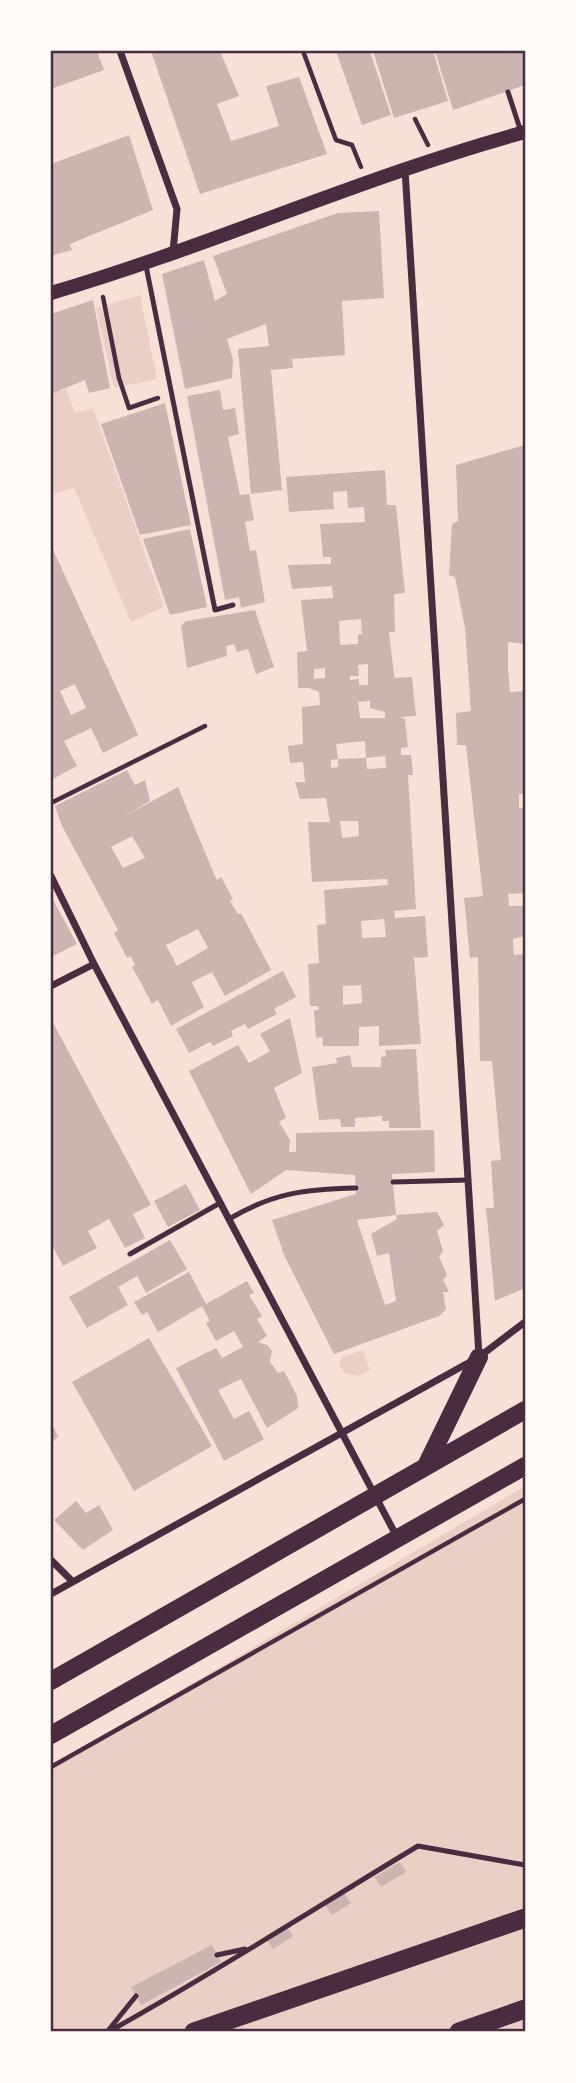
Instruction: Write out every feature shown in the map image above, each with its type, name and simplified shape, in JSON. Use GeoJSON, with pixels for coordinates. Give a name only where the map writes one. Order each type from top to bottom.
{"type":"FeatureCollection","features":[{"type":"Feature","properties":{"kind":"highway"},"geometry":{"type":"LineString","coordinates":[[194,2032],[525,1918]]}},
{"type":"Feature","properties":{"kind":"highway"},"geometry":{"type":"LineString","coordinates":[[459,2032],[525,2009]]}},
{"type":"Feature","properties":{"kind":"main road"},"geometry":{"type":"LineString","coordinates":[[51,293],[100,279],[434,158],[523,133]]}},
{"type":"Feature","properties":{"kind":"main road"},"geometry":{"type":"LineString","coordinates":[[426,1466],[479,1357]]}},
{"type":"Feature","properties":{"kind":"main road"},"geometry":{"type":"LineString","coordinates":[[51,1681],[525,1410]]}},
{"type":"Feature","properties":{"kind":"main road"},"geometry":{"type":"LineString","coordinates":[[51,1735],[525,1466]]}},
{"type":"Feature","properties":{"kind":"street"},"geometry":{"type":"LineString","coordinates":[[120,51],[177,209],[173,253]]}},
{"type":"Feature","properties":{"kind":"street"},"geometry":{"type":"LineString","coordinates":[[405,169],[479,1357]]}},
{"type":"Feature","properties":{"kind":"street"},"geometry":{"type":"LineString","coordinates":[[51,876],[94,964],[398,1539]]}},
{"type":"Feature","properties":{"kind":"street"},"geometry":{"type":"LineString","coordinates":[[51,986],[94,964]]}},
{"type":"Feature","properties":{"kind":"street"},"geometry":{"type":"LineString","coordinates":[[51,1594],[479,1357],[525,1322]]}},
{"type":"Feature","properties":{"kind":"street"},"geometry":{"type":"LineString","coordinates":[[51,1560],[72,1581]]}},
{"type":"Feature","properties":{"kind":"lane"},"geometry":{"type":"LineString","coordinates":[[508,92],[523,133]]}},
{"type":"Feature","properties":{"kind":"lane"},"geometry":{"type":"LineString","coordinates":[[145,262],[215,610],[233,605]]}},
{"type":"Feature","properties":{"kind":"lane"},"geometry":{"type":"LineString","coordinates":[[393,1182],[468,1180]]}},
{"type":"Feature","properties":{"kind":"lane"},"geometry":{"type":"LineString","coordinates":[[229,1219],[260,1200],[304,1189],[356,1188]]}},
{"type":"Feature","properties":{"kind":"lane"},"geometry":{"type":"LineString","coordinates":[[130,1254],[220,1203]]}},
{"type":"Feature","properties":{"kind":"lane"},"geometry":{"type":"LineString","coordinates":[[107,2032],[202,1980],[248,1948],[418,1846],[525,1866]]}},
{"type":"Feature","properties":{"kind":"lane"},"geometry":{"type":"LineString","coordinates":[[217,1955],[248,1948]]}},
{"type":"Feature","properties":{"kind":"lane"},"geometry":{"type":"LineString","coordinates":[[107,2032],[136,1996]]}},
{"type":"Feature","properties":{"kind":"path"},"geometry":{"type":"LineString","coordinates":[[303,51],[336,140],[352,145],[367,181]]}},
{"type":"Feature","properties":{"kind":"path"},"geometry":{"type":"LineString","coordinates":[[415,119],[434,158]]}},
{"type":"Feature","properties":{"kind":"path"},"geometry":{"type":"LineString","coordinates":[[100,279],[119,378],[129,408],[172,393]]}},
{"type":"Feature","properties":{"kind":"path"},"geometry":{"type":"LineString","coordinates":[[51,803],[205,726]]}},
{"type":"Feature","properties":{"kind":"path"},"geometry":{"type":"LineString","coordinates":[[51,1767],[525,1499]]}},
{"type":"Feature","properties":{"kind":"shaded area"},"geometry":{"type":"Polygon","coordinates":[[[140,295],[157,379],[114,388],[96,308],[140,295]]]}},
{"type":"Feature","properties":{"kind":"shaded area"},"geometry":{"type":"Polygon","coordinates":[[[66,389],[75,413],[93,408],[164,607],[131,622],[74,488],[51,494],[51,394],[66,389]]]}},
{"type":"Feature","properties":{"kind":"shaded area"},"geometry":{"type":"Polygon","coordinates":[[[363,1350],[370,1370],[359,1376],[344,1373],[339,1364],[342,1357],[363,1350]]]}},
{"type":"Feature","properties":{"kind":"shaded area"},"geometry":{"type":"Polygon","coordinates":[[[525,1486],[525,2032],[51,2032],[51,1767],[525,1486]]]}},
{"type":"Feature","properties":{"kind":"building"},"geometry":{"type":"Polygon","coordinates":[[[51,51],[97,51],[104,70],[51,89],[51,51]]]}},
{"type":"Feature","properties":{"kind":"building"},"geometry":{"type":"Polygon","coordinates":[[[151,51],[220,51],[239,96],[217,104],[231,141],[279,126],[266,86],[299,77],[327,154],[200,194],[151,51]]]}},
{"type":"Feature","properties":{"kind":"building"},"geometry":{"type":"Polygon","coordinates":[[[336,51],[370,51],[391,115],[362,125],[336,51]]]}},
{"type":"Feature","properties":{"kind":"building"},"geometry":{"type":"Polygon","coordinates":[[[373,51],[433,51],[448,101],[394,118],[373,51]]]}},
{"type":"Feature","properties":{"kind":"building"},"geometry":{"type":"Polygon","coordinates":[[[435,51],[525,51],[525,85],[453,110],[435,51]]]}},
{"type":"Feature","properties":{"kind":"building"},"geometry":{"type":"Polygon","coordinates":[[[129,135],[153,210],[70,244],[72,250],[51,256],[51,164],[129,135]]]}},
{"type":"Feature","properties":{"kind":"building"},"geometry":{"type":"Polygon","coordinates":[[[379,211],[384,298],[342,301],[345,355],[292,359],[293,368],[271,370],[282,490],[251,494],[238,349],[269,346],[266,324],[227,339],[233,360],[232,378],[185,389],[162,274],[204,260],[215,301],[227,294],[213,256],[338,213],[379,211]]]}},
{"type":"Feature","properties":{"kind":"building"},"geometry":{"type":"Polygon","coordinates":[[[93,300],[110,388],[89,393],[85,380],[51,394],[51,314],[93,300]]]}},
{"type":"Feature","properties":{"kind":"building"},"geometry":{"type":"Polygon","coordinates":[[[220,390],[223,410],[235,408],[239,434],[228,437],[240,495],[249,494],[254,520],[245,522],[250,551],[256,550],[265,602],[241,608],[239,597],[225,600],[187,396],[220,390]]]}},
{"type":"Feature","properties":{"kind":"building"},"geometry":{"type":"Polygon","coordinates":[[[165,403],[191,525],[140,535],[101,424],[165,403]]]}},
{"type":"Feature","properties":{"kind":"building"},"geometry":{"type":"Polygon","coordinates":[[[525,445],[525,644],[508,642],[508,669],[510,692],[525,691],[525,794],[519,794],[519,808],[525,808],[525,893],[508,894],[509,906],[525,906],[525,936],[513,939],[514,955],[525,954],[525,1288],[495,1301],[486,1208],[494,1208],[491,1161],[501,1160],[492,1061],[480,1061],[478,957],[470,958],[464,898],[483,896],[466,745],[457,745],[456,713],[471,711],[465,628],[455,577],[449,575],[452,524],[458,521],[456,465],[525,445]]]}},
{"type":"Feature","properties":{"kind":"building"},"geometry":{"type":"Polygon","coordinates":[[[385,470],[387,505],[396,505],[405,593],[394,594],[395,632],[389,632],[395,678],[412,677],[416,716],[399,717],[405,719],[408,747],[401,748],[401,755],[411,755],[413,775],[408,775],[416,909],[394,911],[395,918],[425,916],[428,957],[414,958],[421,1044],[379,1046],[379,1026],[359,1027],[359,1046],[323,1046],[322,1037],[316,1038],[314,1010],[319,1010],[318,1006],[310,1006],[308,964],[319,963],[317,925],[326,924],[324,890],[388,885],[387,879],[312,882],[308,822],[330,822],[326,798],[300,799],[295,782],[305,782],[303,762],[290,763],[288,746],[303,744],[302,707],[320,705],[319,692],[298,688],[297,652],[307,651],[301,600],[333,598],[332,586],[292,589],[288,565],[331,564],[331,557],[323,557],[320,524],[365,522],[364,507],[348,508],[347,491],[333,492],[334,509],[289,512],[286,477],[385,470]],[[361,619],[339,621],[340,645],[358,644],[358,634],[362,634],[361,619]],[[368,664],[358,665],[359,676],[350,676],[350,680],[359,679],[359,685],[368,685],[368,664]],[[325,668],[314,669],[314,679],[325,678],[325,668]],[[370,701],[358,702],[360,718],[385,718],[385,712],[370,708],[370,701]],[[365,741],[336,744],[338,759],[366,758],[365,741]],[[385,756],[366,758],[367,769],[386,768],[385,756]],[[338,759],[331,760],[331,768],[338,767],[338,759]],[[340,821],[342,838],[359,836],[358,821],[340,821]],[[384,919],[361,921],[362,938],[386,937],[384,919]],[[361,985],[343,986],[343,1005],[362,1003],[361,985]]]}},
{"type":"Feature","properties":{"kind":"building"},"geometry":{"type":"Polygon","coordinates":[[[190,529],[207,607],[170,615],[143,539],[190,529]]]}},
{"type":"Feature","properties":{"kind":"building"},"geometry":{"type":"Polygon","coordinates":[[[51,545],[138,735],[103,753],[91,728],[64,741],[77,766],[51,780],[51,545]],[[75,684],[60,691],[71,715],[86,708],[75,684]]]}},
{"type":"Feature","properties":{"kind":"building"},"geometry":{"type":"Polygon","coordinates":[[[255,610],[274,667],[256,674],[248,649],[237,652],[234,644],[226,646],[227,656],[187,668],[181,626],[186,621],[255,610]]]}},
{"type":"Feature","properties":{"kind":"building"},"geometry":{"type":"Polygon","coordinates":[[[127,770],[135,785],[145,780],[150,801],[123,817],[178,787],[217,880],[221,877],[233,899],[230,901],[238,914],[241,913],[271,970],[225,996],[212,972],[192,982],[204,1007],[171,1026],[158,1000],[152,1004],[132,967],[135,965],[131,956],[127,958],[114,933],[118,930],[61,824],[55,806],[127,770]],[[132,836],[111,847],[123,868],[145,858],[132,836]],[[198,929],[166,945],[177,966],[208,948],[198,929]]]}},
{"type":"Feature","properties":{"kind":"building"},"geometry":{"type":"Polygon","coordinates":[[[51,896],[77,944],[51,957],[51,896]]]}},
{"type":"Feature","properties":{"kind":"building"},"geometry":{"type":"Polygon","coordinates":[[[283,971],[296,997],[274,1009],[277,1014],[248,1029],[245,1024],[231,1031],[233,1036],[213,1046],[210,1042],[189,1053],[176,1029],[283,971]]]}},
{"type":"Feature","properties":{"kind":"building"},"geometry":{"type":"Polygon","coordinates":[[[290,1018],[302,1073],[274,1088],[286,1118],[279,1122],[290,1140],[289,1152],[296,1152],[296,1133],[434,1130],[435,1172],[392,1174],[396,1215],[437,1212],[444,1225],[437,1231],[443,1251],[439,1257],[447,1275],[443,1280],[449,1292],[443,1292],[446,1309],[439,1316],[334,1354],[284,1255],[272,1220],[356,1194],[355,1175],[286,1170],[251,1194],[189,1071],[238,1045],[249,1063],[270,1051],[260,1034],[290,1018]],[[396,1215],[357,1220],[385,1305],[396,1301],[389,1253],[377,1256],[371,1234],[397,1219],[396,1215]]]}},
{"type":"Feature","properties":{"kind":"building"},"geometry":{"type":"Polygon","coordinates":[[[51,1019],[151,1205],[133,1214],[145,1238],[125,1248],[109,1219],[88,1231],[97,1248],[63,1266],[51,1243],[51,1019]]]}},
{"type":"Feature","properties":{"kind":"building"},"geometry":{"type":"Polygon","coordinates":[[[416,1049],[421,1128],[389,1128],[389,1121],[382,1121],[382,1116],[355,1118],[355,1127],[341,1127],[340,1119],[319,1120],[312,1067],[337,1063],[336,1058],[350,1055],[352,1067],[381,1067],[381,1057],[386,1056],[385,1050],[416,1049]]]}},
{"type":"Feature","properties":{"kind":"building"},"geometry":{"type":"Polygon","coordinates":[[[186,1184],[200,1210],[168,1227],[154,1201],[186,1184]]]}},
{"type":"Feature","properties":{"kind":"building"},"geometry":{"type":"Polygon","coordinates":[[[170,1240],[187,1269],[146,1293],[137,1276],[118,1287],[128,1305],[87,1328],[69,1297],[170,1240]]]}},
{"type":"Feature","properties":{"kind":"building"},"geometry":{"type":"Polygon","coordinates":[[[189,1272],[206,1304],[247,1281],[254,1293],[249,1295],[262,1316],[257,1319],[267,1336],[258,1342],[267,1345],[272,1351],[270,1362],[278,1373],[284,1371],[297,1396],[298,1408],[267,1428],[241,1379],[218,1390],[234,1419],[249,1411],[264,1439],[224,1461],[176,1368],[216,1348],[222,1358],[243,1347],[234,1331],[216,1341],[206,1323],[210,1321],[202,1306],[158,1332],[147,1312],[142,1315],[134,1302],[189,1272]]]}},
{"type":"Feature","properties":{"kind":"building"},"geometry":{"type":"Polygon","coordinates":[[[149,1338],[212,1446],[134,1491],[72,1382],[149,1338]]]}},
{"type":"Feature","properties":{"kind":"building"},"geometry":{"type":"Polygon","coordinates":[[[51,1423],[58,1436],[51,1444],[51,1423]]]}},
{"type":"Feature","properties":{"kind":"building"},"geometry":{"type":"Polygon","coordinates":[[[76,1501],[86,1513],[99,1505],[113,1530],[83,1550],[54,1520],[76,1501]]]}},
{"type":"Feature","properties":{"kind":"building"},"geometry":{"type":"Polygon","coordinates":[[[400,1862],[406,1872],[381,1887],[375,1877],[400,1862]]]}},
{"type":"Feature","properties":{"kind":"building"},"geometry":{"type":"Polygon","coordinates":[[[344,1893],[351,1903],[332,1915],[325,1905],[344,1893]]]}},
{"type":"Feature","properties":{"kind":"building"},"geometry":{"type":"Polygon","coordinates":[[[287,1927],[293,1936],[273,1949],[267,1940],[287,1927]]]}},
{"type":"Feature","properties":{"kind":"building"},"geometry":{"type":"Polygon","coordinates":[[[212,1945],[221,1962],[141,2005],[131,1987],[212,1945]]]}}]}
